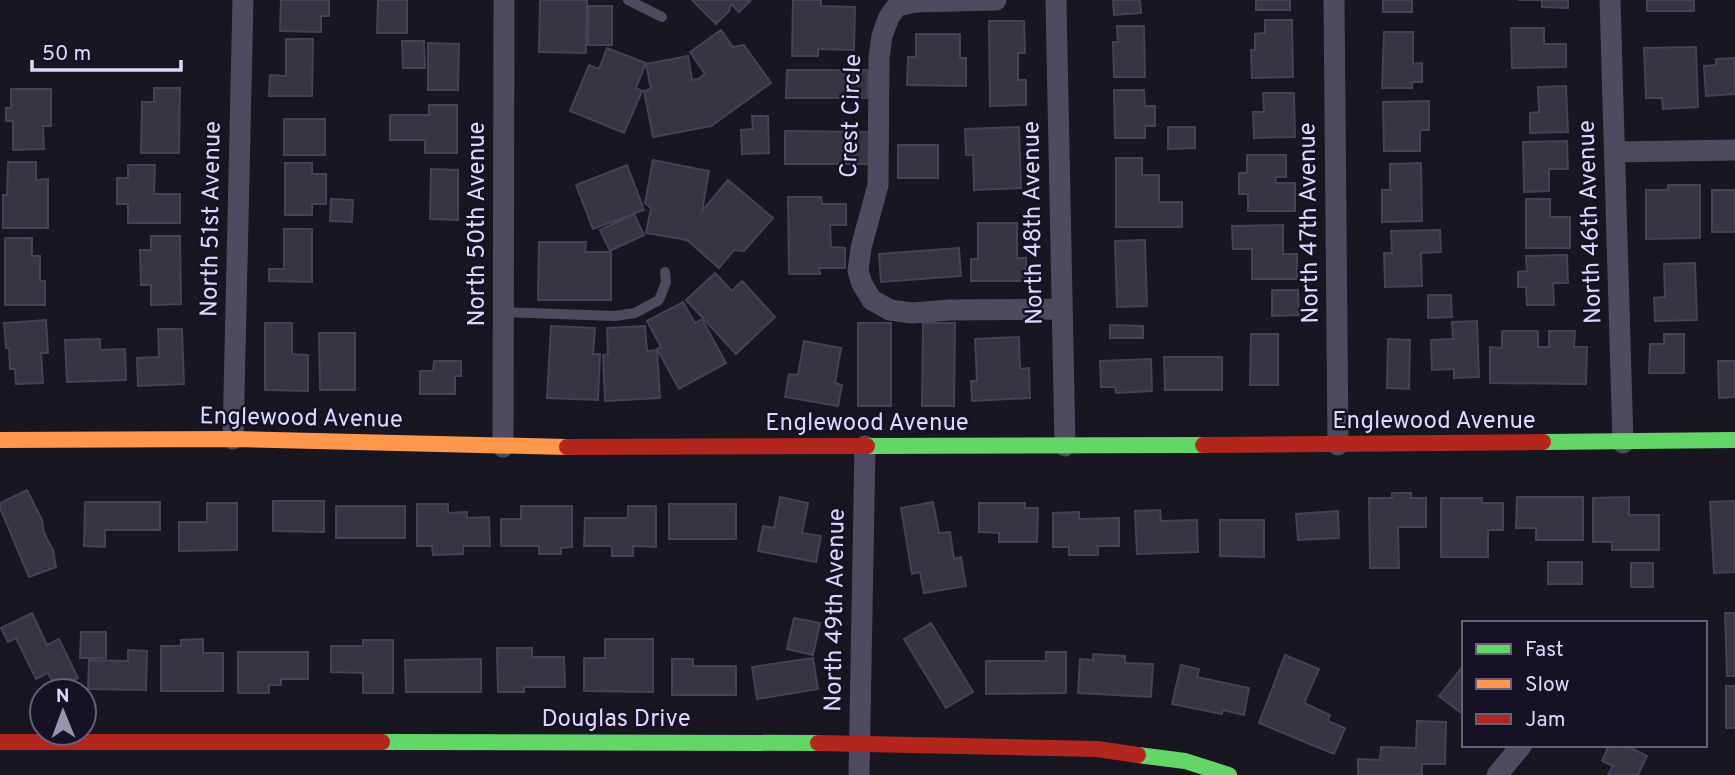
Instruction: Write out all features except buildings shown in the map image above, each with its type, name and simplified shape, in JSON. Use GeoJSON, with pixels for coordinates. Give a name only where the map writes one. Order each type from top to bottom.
{"type":"FeatureCollection","features":[{"type":"Feature","properties":{"kind":"street","name":"North 51st Avenue"},"geometry":{"type":"LineString","coordinates":[[233,439],[243,0]]}},
{"type":"Feature","properties":{"kind":"street","name":"North 50th Avenue"},"geometry":{"type":"LineString","coordinates":[[503,447],[504,0]]}},
{"type":"Feature","properties":{"kind":"street","name":"Crest Circle"},"geometry":{"type":"LineString","coordinates":[[996,0],[916,2],[897,6],[889,17],[881,36],[879,57],[878,185],[861,248],[858,271],[872,300],[890,310],[912,313],[1062,309]]}},
{"type":"Feature","properties":{"kind":"street","name":"North 48th Avenue"},"geometry":{"type":"LineString","coordinates":[[1056,0],[1065,446]]}},
{"type":"Feature","properties":{"kind":"street","name":"North 47th Avenue"},"geometry":{"type":"LineString","coordinates":[[1334,0],[1338,445]]}},
{"type":"Feature","properties":{"kind":"street","name":"North 46th Avenue"},"geometry":{"type":"LineString","coordinates":[[1610,0],[1623,443]]}},
{"type":"Feature","properties":{"kind":"street"},"geometry":{"type":"LineString","coordinates":[[1616,152],[1735,150]]}},
{"type":"Feature","properties":{"kind":"street","name":"Englewood Avenue"},"geometry":{"type":"LineString","coordinates":[[0,440],[233,439],[503,447],[1338,445],[1735,440]]}},
{"type":"Feature","properties":{"kind":"street","name":"North 49th Avenue"},"geometry":{"type":"LineString","coordinates":[[859,775],[865,446]]}},
{"type":"Feature","properties":{"kind":"street","name":"Douglas Drive"},"geometry":{"type":"LineString","coordinates":[[0,742],[859,743],[1097,749],[1185,761],[1229,775]]}},
{"type":"Feature","properties":{"kind":"street"},"geometry":{"type":"LineString","coordinates":[[1497,775],[1520,747]]}},
{"type":"Feature","properties":{"kind":"lane"},"geometry":{"type":"LineString","coordinates":[[628,0],[662,17]]}},
{"type":"Feature","properties":{"kind":"lane"},"geometry":{"type":"LineString","coordinates":[[503,312],[615,316],[635,313],[659,300],[666,282],[665,272]]}},
{"type":"Feature","properties":{"kind":"traffic: fast"},"geometry":{"type":"LineString","coordinates":[[1543,442],[1735,440]]}},
{"type":"Feature","properties":{"kind":"traffic: fast"},"geometry":{"type":"LineString","coordinates":[[867,446],[1203,445]]}},
{"type":"Feature","properties":{"kind":"traffic: fast"},"geometry":{"type":"LineString","coordinates":[[382,742],[818,743]]}},
{"type":"Feature","properties":{"kind":"traffic: fast"},"geometry":{"type":"LineString","coordinates":[[1138,755],[1185,761],[1229,775]]}},
{"type":"Feature","properties":{"kind":"traffic: slow"},"geometry":{"type":"LineString","coordinates":[[0,440],[233,439],[567,447]]}},
{"type":"Feature","properties":{"kind":"traffic: jam"},"geometry":{"type":"LineString","coordinates":[[1203,445],[1543,442]]}},
{"type":"Feature","properties":{"kind":"traffic: jam"},"geometry":{"type":"LineString","coordinates":[[567,447],[867,446]]}},
{"type":"Feature","properties":{"kind":"traffic: jam"},"geometry":{"type":"LineString","coordinates":[[0,742],[382,742]]}},
{"type":"Feature","properties":{"kind":"traffic: jam"},"geometry":{"type":"LineString","coordinates":[[818,743],[1097,749],[1138,755]]}}]}
